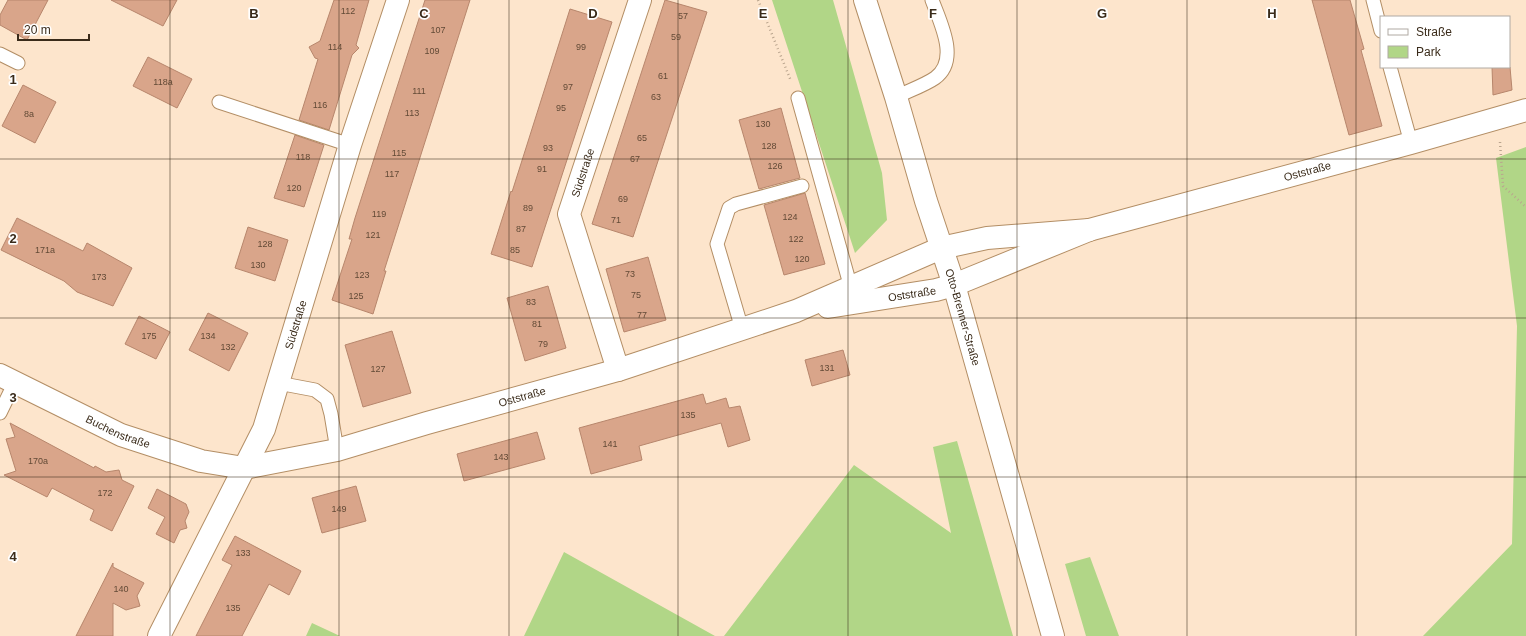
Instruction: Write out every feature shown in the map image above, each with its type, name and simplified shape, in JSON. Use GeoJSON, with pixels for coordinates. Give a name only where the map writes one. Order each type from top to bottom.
{"type":"FeatureCollection","features":[{"type":"Feature","properties":{"kind":"street","name":"Südstraße"},"geometry":{"type":"LineString","coordinates":[[159,636],[264,429],[350,145],[398,0]]}},
{"type":"Feature","properties":{"kind":"street","name":"Südstraße"},"geometry":{"type":"LineString","coordinates":[[618,370],[569,214],[640,0]]}},
{"type":"Feature","properties":{"kind":"street","name":"Otto-Brenner-Straße"},"geometry":{"type":"LineString","coordinates":[[865,0],[896,97],[926,201],[954,284],[1053,636]]}},
{"type":"Feature","properties":{"kind":"street","name":"Oststraße"},"geometry":{"type":"LineString","coordinates":[[796,312],[936,290],[1089,230],[1411,143],[1526,110]]}},
{"type":"Feature","properties":{"kind":"street","name":"Oststraße"},"geometry":{"type":"LineString","coordinates":[[244,468],[337,450],[427,423],[618,370],[796,312],[941,248],[987,238],[1089,230]]}},
{"type":"Feature","properties":{"kind":"street","name":"Buchenstraße"},"geometry":{"type":"LineString","coordinates":[[8,378],[121,435],[201,460],[244,468]]}},
{"type":"Feature","properties":{"kind":"lane"},"geometry":{"type":"LineString","coordinates":[[896,97],[935,78],[946,66],[947,50],[944,34],[932,0]]}},
{"type":"Feature","properties":{"kind":"lane"},"geometry":{"type":"LineString","coordinates":[[1373,0],[1380,27]]}},
{"type":"Feature","properties":{"kind":"lane"},"geometry":{"type":"LineString","coordinates":[[0,54],[18,63]]}},
{"type":"Feature","properties":{"kind":"lane"},"geometry":{"type":"LineString","coordinates":[[1390,68],[1411,143]]}},
{"type":"Feature","properties":{"kind":"lane"},"geometry":{"type":"LineString","coordinates":[[798,98],[851,288]]}},
{"type":"Feature","properties":{"kind":"lane"},"geometry":{"type":"LineString","coordinates":[[219,102],[350,145]]}},
{"type":"Feature","properties":{"kind":"lane"},"geometry":{"type":"LineString","coordinates":[[742,329],[717,244],[729,208],[736,204],[802,186]]}},
{"type":"Feature","properties":{"kind":"lane"},"geometry":{"type":"LineString","coordinates":[[0,413],[8,378]]}},
{"type":"Feature","properties":{"kind":"lane"},"geometry":{"type":"LineString","coordinates":[[278,383],[315,390],[327,399],[337,450]]}},
{"type":"Feature","properties":{"kind":"path"},"geometry":{"type":"LineString","coordinates":[[758,0],[798,98]]}},
{"type":"Feature","properties":{"kind":"path"},"geometry":{"type":"LineString","coordinates":[[1498,118],[1503,186],[1526,207]]}},
{"type":"Feature","properties":{"kind":"green space"},"geometry":{"type":"Polygon","coordinates":[[[772,0],[833,0],[882,173],[887,220],[855,253],[772,0]]]}},
{"type":"Feature","properties":{"kind":"green space"},"geometry":{"type":"Polygon","coordinates":[[[1526,147],[1526,636],[1423,636],[1512,544],[1517,326],[1496,158],[1526,147]]]}},
{"type":"Feature","properties":{"kind":"green space"},"geometry":{"type":"Polygon","coordinates":[[[957,441],[1013,636],[724,636],[854,465],[951,533],[933,447],[957,441]]]}},
{"type":"Feature","properties":{"kind":"green space"},"geometry":{"type":"Polygon","coordinates":[[[564,552],[715,636],[524,636],[564,552]]]}},
{"type":"Feature","properties":{"kind":"green space"},"geometry":{"type":"Polygon","coordinates":[[[1090,557],[1119,636],[1086,636],[1065,564],[1090,557]]]}},
{"type":"Feature","properties":{"kind":"green space"},"geometry":{"type":"Polygon","coordinates":[[[312,623],[340,636],[306,636],[312,623]]]}},
{"type":"Feature","properties":{"kind":"building"},"geometry":{"type":"Polygon","coordinates":[[[8,0],[48,0],[27,40],[0,25],[0,15],[8,0]]]}},
{"type":"Feature","properties":{"kind":"building"},"geometry":{"type":"Polygon","coordinates":[[[111,0],[177,0],[163,26],[111,0]]]}},
{"type":"Feature","properties":{"kind":"building"},"geometry":{"type":"Polygon","coordinates":[[[334,0],[369,0],[356,45],[359,48],[352,55],[329,130],[299,120],[318,59],[315,58],[309,47],[320,41],[334,0]]]}},
{"type":"Feature","properties":{"kind":"building"},"geometry":{"type":"Polygon","coordinates":[[[425,0],[470,0],[384,271],[386,271],[373,314],[332,300],[352,239],[349,239],[355,218],[425,0]]]}},
{"type":"Feature","properties":{"kind":"building"},"geometry":{"type":"Polygon","coordinates":[[[665,0],[707,12],[633,237],[592,224],[665,0]]]}},
{"type":"Feature","properties":{"kind":"building"},"geometry":{"type":"Polygon","coordinates":[[[1312,0],[1350,0],[1364,49],[1361,50],[1382,126],[1349,135],[1312,0]]]}},
{"type":"Feature","properties":{"kind":"building"},"geometry":{"type":"Polygon","coordinates":[[[570,9],[612,22],[532,267],[491,254],[570,9]]]}},
{"type":"Feature","properties":{"kind":"building"},"geometry":{"type":"Polygon","coordinates":[[[148,57],[192,79],[177,108],[133,86],[148,57]]]}},
{"type":"Feature","properties":{"kind":"building"},"geometry":{"type":"Polygon","coordinates":[[[1510,67],[1512,90],[1493,95],[1492,68],[1510,67]]]}},
{"type":"Feature","properties":{"kind":"building"},"geometry":{"type":"Polygon","coordinates":[[[23,85],[56,102],[35,143],[2,126],[23,85]]]}},
{"type":"Feature","properties":{"kind":"building"},"geometry":{"type":"Polygon","coordinates":[[[781,108],[800,178],[759,189],[739,120],[781,108]]]}},
{"type":"Feature","properties":{"kind":"building"},"geometry":{"type":"Polygon","coordinates":[[[295,135],[324,145],[304,207],[274,198],[295,135]]]}},
{"type":"Feature","properties":{"kind":"building"},"geometry":{"type":"Polygon","coordinates":[[[805,193],[825,264],[784,275],[764,205],[805,193]]]}},
{"type":"Feature","properties":{"kind":"building"},"geometry":{"type":"Polygon","coordinates":[[[17,218],[83,251],[87,243],[132,268],[113,306],[77,292],[64,281],[1,250],[17,218]]]}},
{"type":"Feature","properties":{"kind":"building"},"geometry":{"type":"Polygon","coordinates":[[[248,227],[288,240],[275,281],[235,268],[248,227]]]}},
{"type":"Feature","properties":{"kind":"building"},"geometry":{"type":"Polygon","coordinates":[[[648,257],[666,320],[624,332],[606,269],[648,257]]]}},
{"type":"Feature","properties":{"kind":"building"},"geometry":{"type":"Polygon","coordinates":[[[548,286],[566,348],[525,361],[507,298],[548,286]]]}},
{"type":"Feature","properties":{"kind":"building"},"geometry":{"type":"Polygon","coordinates":[[[208,313],[248,333],[229,371],[189,350],[208,313]]]}},
{"type":"Feature","properties":{"kind":"building"},"geometry":{"type":"Polygon","coordinates":[[[139,316],[170,332],[156,359],[125,344],[139,316]]]}},
{"type":"Feature","properties":{"kind":"building"},"geometry":{"type":"Polygon","coordinates":[[[392,331],[411,393],[363,407],[345,345],[392,331]]]}},
{"type":"Feature","properties":{"kind":"building"},"geometry":{"type":"Polygon","coordinates":[[[843,350],[850,375],[812,386],[805,360],[843,350]]]}},
{"type":"Feature","properties":{"kind":"building"},"geometry":{"type":"Polygon","coordinates":[[[703,394],[706,404],[726,398],[729,408],[740,406],[750,440],[728,447],[721,423],[639,446],[642,460],[591,474],[579,428],[703,394]]]}},
{"type":"Feature","properties":{"kind":"building"},"geometry":{"type":"Polygon","coordinates":[[[10,423],[94,468],[95,466],[106,472],[119,470],[122,480],[134,486],[112,531],[90,520],[94,510],[52,488],[47,497],[4,475],[16,471],[6,439],[15,437],[10,423]]]}},
{"type":"Feature","properties":{"kind":"building"},"geometry":{"type":"Polygon","coordinates":[[[537,432],[545,459],[464,481],[457,454],[537,432]]]}},
{"type":"Feature","properties":{"kind":"building"},"geometry":{"type":"Polygon","coordinates":[[[356,486],[366,521],[322,533],[312,498],[356,486]]]}},
{"type":"Feature","properties":{"kind":"building"},"geometry":{"type":"Polygon","coordinates":[[[157,489],[186,504],[189,512],[185,521],[187,528],[180,530],[174,543],[156,534],[165,517],[148,508],[157,489]]]}},
{"type":"Feature","properties":{"kind":"building"},"geometry":{"type":"Polygon","coordinates":[[[235,536],[301,571],[289,595],[269,584],[242,636],[196,636],[232,565],[222,560],[235,536]]]}},
{"type":"Feature","properties":{"kind":"building"},"geometry":{"type":"Polygon","coordinates":[[[113,563],[113,567],[144,583],[137,596],[140,606],[126,610],[113,603],[113,636],[76,636],[113,563]]]}}]}
